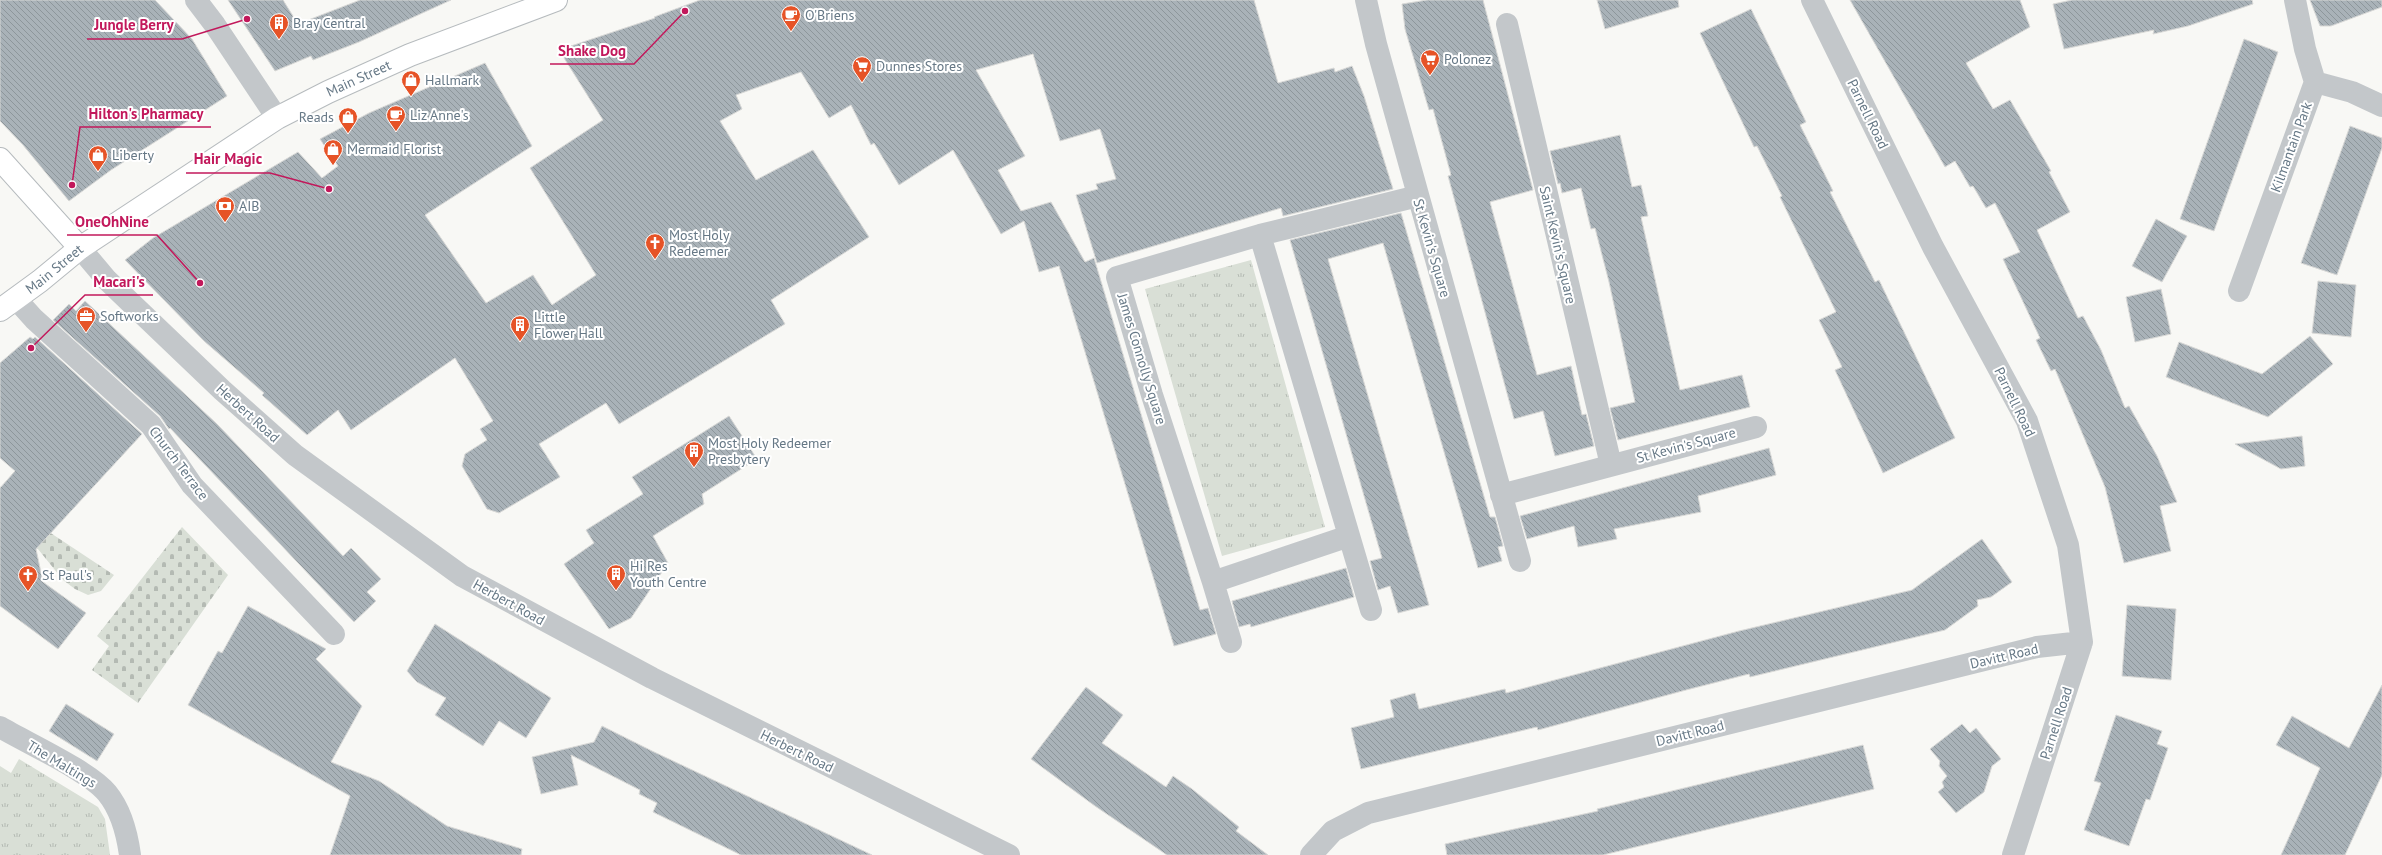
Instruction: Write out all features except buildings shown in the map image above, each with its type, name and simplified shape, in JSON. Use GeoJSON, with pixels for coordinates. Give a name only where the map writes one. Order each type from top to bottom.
{"type":"FeatureCollection","features":[{"type":"Feature","properties":{"kind":"main road","name":"Main Street"},"geometry":{"type":"LineString","coordinates":[[8,305],[80,248],[278,118],[328,92],[508,8],[556,0]]}},
{"type":"Feature","properties":{"kind":"main road"},"geometry":{"type":"LineString","coordinates":[[0,159],[80,248]]}},
{"type":"Feature","properties":{"kind":"street"},"geometry":{"type":"LineString","coordinates":[[196,0],[215,25],[278,118]]}},
{"type":"Feature","properties":{"kind":"street","name":"St Kevin's Square"},"geometry":{"type":"LineString","coordinates":[[1366,0],[1376,44],[1520,561]]}},
{"type":"Feature","properties":{"kind":"street","name":"Parnell Road"},"geometry":{"type":"LineString","coordinates":[[1812,0],[1933,247],[2028,421],[2068,545],[2082,642],[2013,855]]}},
{"type":"Feature","properties":{"kind":"street"},"geometry":{"type":"LineString","coordinates":[[2295,0],[2305,49],[2315,82],[2352,92],[2382,106]]}},
{"type":"Feature","properties":{"kind":"street","name":"Saint Kevin's Square"},"geometry":{"type":"LineString","coordinates":[[1507,24],[1611,464]]}},
{"type":"Feature","properties":{"kind":"street","name":"Kilmantain Park"},"geometry":{"type":"LineString","coordinates":[[2239,291],[2315,82]]}},
{"type":"Feature","properties":{"kind":"street","name":"James Connolly Square"},"geometry":{"type":"LineString","coordinates":[[1230,642],[1213,582],[1152,395],[1117,277],[1260,235],[1418,196]]}},
{"type":"Feature","properties":{"kind":"street"},"geometry":{"type":"LineString","coordinates":[[1260,235],[1371,610]]}},
{"type":"Feature","properties":{"kind":"street","name":"Herbert Road"},"geometry":{"type":"LineString","coordinates":[[80,248],[107,280],[222,390],[295,455],[462,576],[645,675],[1009,855]]}},
{"type":"Feature","properties":{"kind":"street","name":"Church Terrace"},"geometry":{"type":"LineString","coordinates":[[8,305],[34,319],[151,425],[192,484],[334,634]]}},
{"type":"Feature","properties":{"kind":"street","name":"St Kevin's Square"},"geometry":{"type":"LineString","coordinates":[[1501,495],[1611,464],[1756,427]]}},
{"type":"Feature","properties":{"kind":"street"},"geometry":{"type":"LineString","coordinates":[[1213,582],[1349,536]]}},
{"type":"Feature","properties":{"kind":"street","name":"Davitt Road"},"geometry":{"type":"LineString","coordinates":[[1311,855],[1333,831],[1374,812],[2037,647],[2082,642]]}},
{"type":"Feature","properties":{"kind":"street","name":"The Maltings"},"geometry":{"type":"LineString","coordinates":[[0,727],[90,778],[106,791],[115,804],[128,837],[130,855]]}},
{"type":"Feature","properties":{"kind":"green space"},"geometry":{"type":"Polygon","coordinates":[[[1251,260],[1325,527],[1222,556],[1145,289],[1251,260]]]}},
{"type":"Feature","properties":{"kind":"green space"},"geometry":{"type":"Polygon","coordinates":[[[0,486],[31,520],[114,575],[101,591],[88,595],[75,589],[63,580],[0,502],[0,486]]]}},
{"type":"Feature","properties":{"kind":"green space"},"geometry":{"type":"Polygon","coordinates":[[[182,527],[228,575],[138,703],[92,670],[109,646],[97,636],[182,527]]]}},
{"type":"Feature","properties":{"kind":"green space"},"geometry":{"type":"Polygon","coordinates":[[[19,759],[98,807],[105,819],[110,855],[0,855],[0,766],[11,773],[19,759]]]}},
{"type":"Feature","properties":{"kind":"place","name":"Shake Dog"},"geometry":{"type":"Point","coordinates":[685,11]}},
{"type":"Feature","properties":{"kind":"place","name":"Jungle Berry"},"geometry":{"type":"Point","coordinates":[247,19]}},
{"type":"Feature","properties":{"kind":"place","name":"O'Briens"},"geometry":{"type":"Point","coordinates":[791,32]}},
{"type":"Feature","properties":{"kind":"place","name":"Bray Central"},"geometry":{"type":"Point","coordinates":[279,40]}},
{"type":"Feature","properties":{"kind":"place","name":"Polonez"},"geometry":{"type":"Point","coordinates":[1430,76]}},
{"type":"Feature","properties":{"kind":"place","name":"Dunnes Stores"},"geometry":{"type":"Point","coordinates":[862,83]}},
{"type":"Feature","properties":{"kind":"place","name":"Hallmark"},"geometry":{"type":"Point","coordinates":[411,97]}},
{"type":"Feature","properties":{"kind":"place","name":"Liz Anne's"},"geometry":{"type":"Point","coordinates":[396,132]}},
{"type":"Feature","properties":{"kind":"place","name":"Reads"},"geometry":{"type":"Point","coordinates":[348,134]}},
{"type":"Feature","properties":{"kind":"place","name":"Mermaid Florist"},"geometry":{"type":"Point","coordinates":[333,166]}},
{"type":"Feature","properties":{"kind":"place","name":"Liberty"},"geometry":{"type":"Point","coordinates":[98,172]}},
{"type":"Feature","properties":{"kind":"place","name":"Hilton's Pharmacy"},"geometry":{"type":"Point","coordinates":[72,185]}},
{"type":"Feature","properties":{"kind":"place","name":"Hair Magic"},"geometry":{"type":"Point","coordinates":[329,189]}},
{"type":"Feature","properties":{"kind":"place","name":"AIB"},"geometry":{"type":"Point","coordinates":[225,223]}},
{"type":"Feature","properties":{"kind":"place","name":"Most Holy Redeemer"},"geometry":{"type":"Point","coordinates":[655,260]}},
{"type":"Feature","properties":{"kind":"place","name":"OneOhNine"},"geometry":{"type":"Point","coordinates":[200,283]}},
{"type":"Feature","properties":{"kind":"place","name":"Softworks"},"geometry":{"type":"Point","coordinates":[86,333]}},
{"type":"Feature","properties":{"kind":"place","name":"Little Flower Hall"},"geometry":{"type":"Point","coordinates":[520,342]}},
{"type":"Feature","properties":{"kind":"place","name":"Macari's"},"geometry":{"type":"Point","coordinates":[31,348]}},
{"type":"Feature","properties":{"kind":"place","name":"Most Holy Redeemer Presbytery"},"geometry":{"type":"Point","coordinates":[694,468]}},
{"type":"Feature","properties":{"kind":"place","name":"Hi Res Youth Centre"},"geometry":{"type":"Point","coordinates":[616,591]}},
{"type":"Feature","properties":{"kind":"place","name":"St Paul's"},"geometry":{"type":"Point","coordinates":[28,592]}}]}
